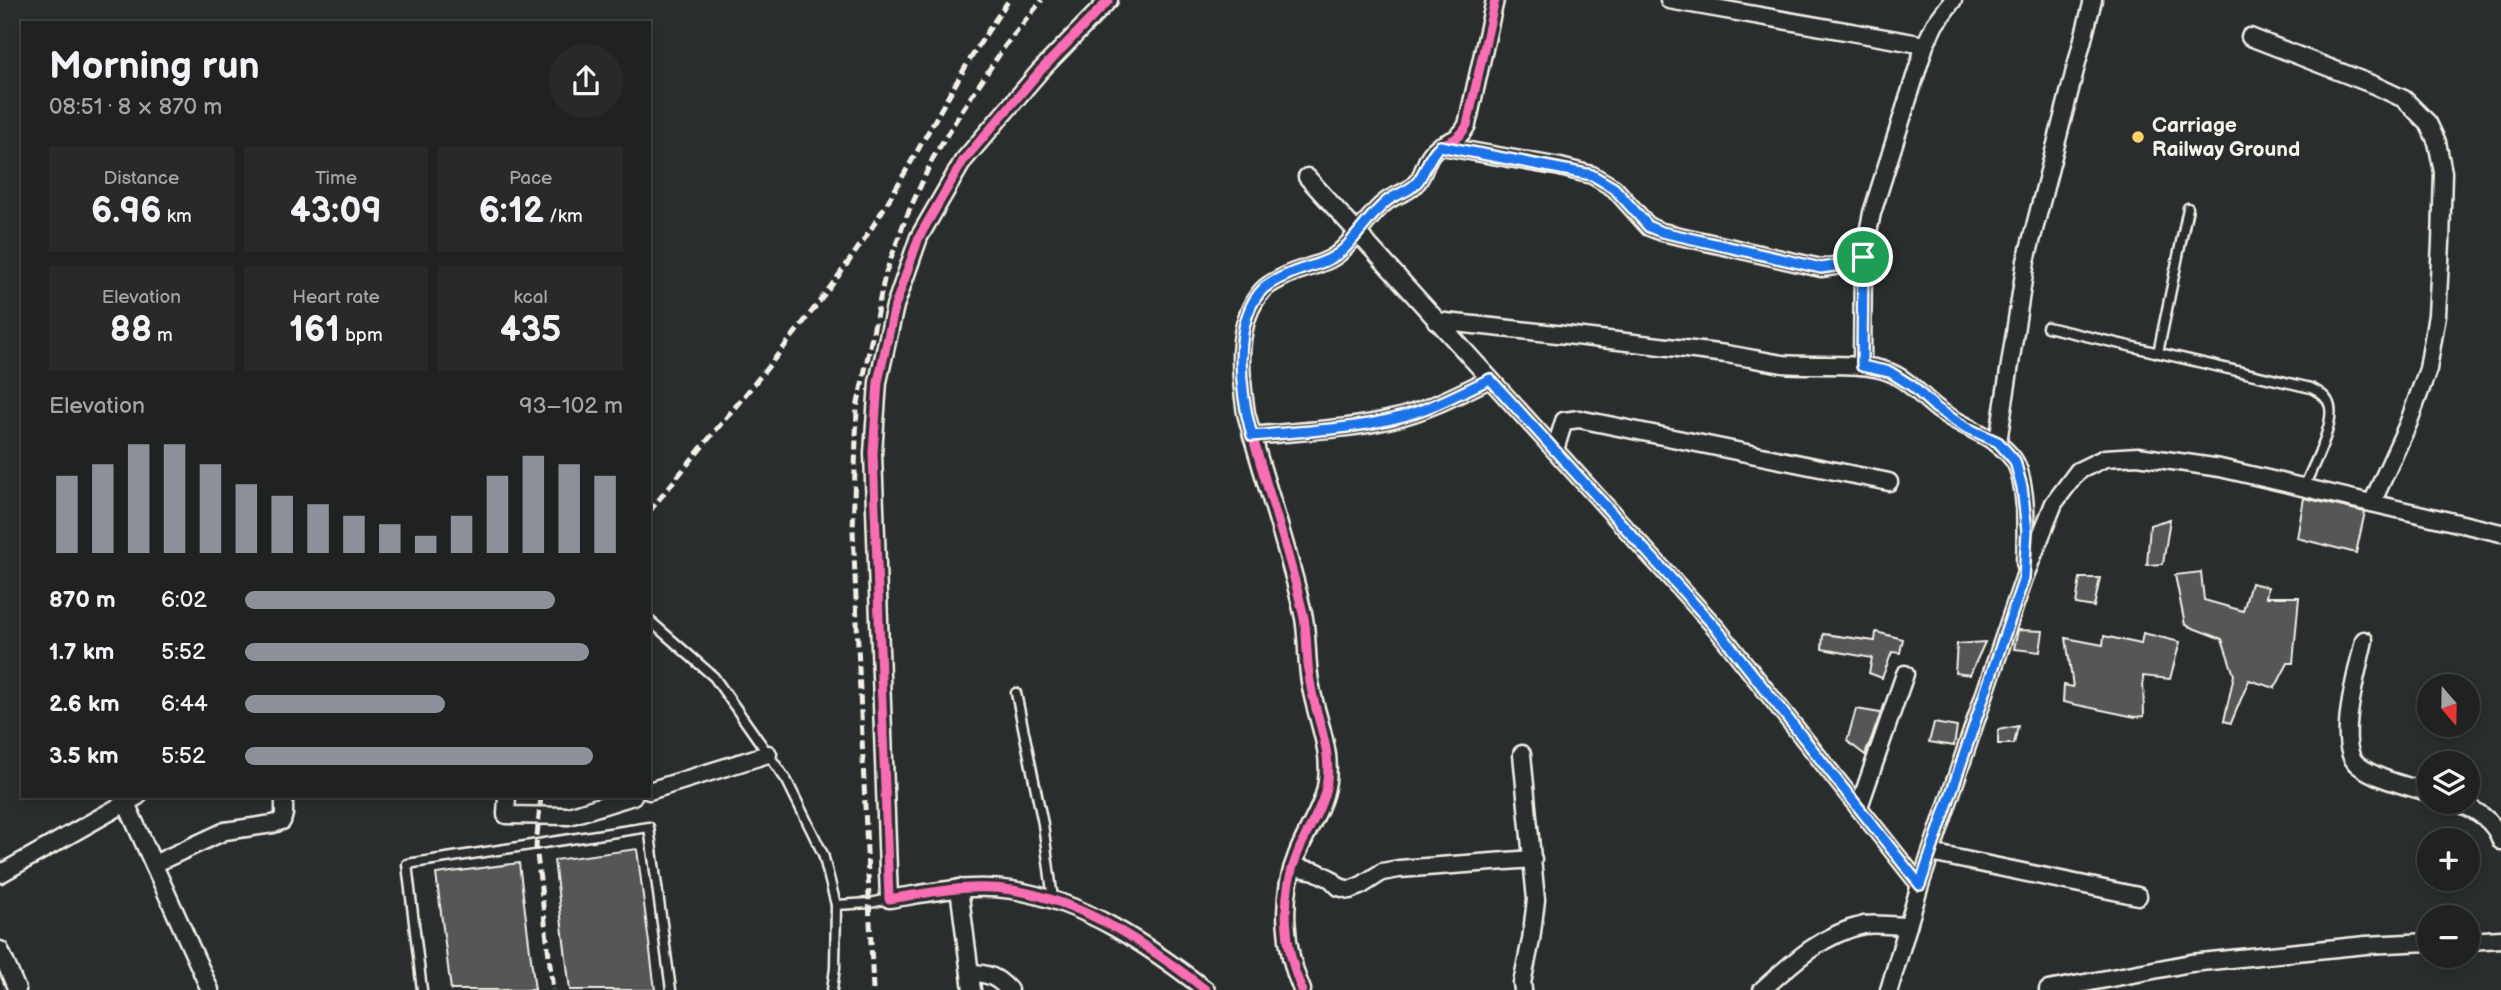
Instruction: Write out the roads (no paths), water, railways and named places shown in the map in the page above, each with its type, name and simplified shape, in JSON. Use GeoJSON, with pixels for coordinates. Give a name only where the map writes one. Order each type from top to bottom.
{"type":"FeatureCollection","features":[{"type":"Feature","properties":{"kind":"street"},"geometry":{"type":"LineString","coordinates":[[1109,0],[1040,71],[963,161],[919,237],[895,306],[878,382],[873,453],[889,899],[959,888],[1010,889],[1053,899],[1122,932],[1165,958],[1206,990]]}},
{"type":"Feature","properties":{"kind":"street"},"geometry":{"type":"LineString","coordinates":[[1302,990],[1292,961],[1285,896],[1297,855],[1327,791],[1327,756],[1310,687],[1304,622],[1297,589],[1252,436],[1242,387],[1242,347],[1246,323],[1254,302],[1265,288],[1287,275],[1333,258],[1389,199],[1410,190],[1419,181],[1432,153],[1440,146],[1461,137],[1467,125],[1495,0]]}},
{"type":"Feature","properties":{"kind":"street"},"geometry":{"type":"LineString","coordinates":[[1669,0],[1926,45]]}},
{"type":"Feature","properties":{"kind":"street"},"geometry":{"type":"LineString","coordinates":[[1862,366],[1863,257],[1872,213],[1926,45],[1935,24],[1953,0]]}},
{"type":"Feature","properties":{"kind":"street"},"geometry":{"type":"LineString","coordinates":[[1998,442],[2026,261],[2093,0]]}},
{"type":"Feature","properties":{"kind":"street"},"geometry":{"type":"LineString","coordinates":[[2250,37],[2403,99],[2427,123],[2437,142],[2443,172],[2441,243],[2437,315],[2428,369],[2408,425],[2372,503]]}},
{"type":"Feature","properties":{"kind":"street"},"geometry":{"type":"LineString","coordinates":[[1440,146],[1592,175],[1614,188],[1649,227],[1662,232],[1821,268],[1841,265],[1863,257]]}},
{"type":"Feature","properties":{"kind":"street"},"geometry":{"type":"LineString","coordinates":[[1307,177],[1717,629],[1920,885]]}},
{"type":"Feature","properties":{"kind":"street"},"geometry":{"type":"LineString","coordinates":[[1436,321],[1783,363],[1826,367],[1862,366],[1890,372],[1965,427],[1998,442],[2015,461],[2022,487],[2027,531],[2024,578]]}},
{"type":"Feature","properties":{"kind":"street"},"geometry":{"type":"LineString","coordinates":[[1252,436],[1367,424],[1397,418],[1427,408],[1490,379]]}},
{"type":"Feature","properties":{"kind":"street"},"geometry":{"type":"LineString","coordinates":[[1555,450],[1564,421],[1579,419],[1889,482]]}},
{"type":"Feature","properties":{"kind":"street"},"geometry":{"type":"LineString","coordinates":[[1889,990],[1920,885],[2024,578],[2054,503],[2078,471],[2105,458],[2138,456],[2220,468],[2501,533]]}},
{"type":"Feature","properties":{"kind":"street"},"geometry":{"type":"LineString","coordinates":[[2364,640],[2348,724],[2347,746],[2356,764],[2375,774],[2417,789]]}},
{"type":"Feature","properties":{"kind":"street"},"geometry":{"type":"LineString","coordinates":[[1859,807],[1905,674]]}},
{"type":"Feature","properties":{"kind":"street"},"geometry":{"type":"LineString","coordinates":[[651,790],[768,754]]}},
{"type":"Feature","properties":{"kind":"street"},"geometry":{"type":"LineString","coordinates":[[1522,754],[1536,900],[1523,990]]}},
{"type":"Feature","properties":{"kind":"street"},"geometry":{"type":"LineString","coordinates":[[154,864],[225,831],[282,821],[284,798]]}},
{"type":"Feature","properties":{"kind":"street"},"geometry":{"type":"LineString","coordinates":[[507,798],[506,815],[551,817],[569,816],[627,798]]}},
{"type":"Feature","properties":{"kind":"street"},"geometry":{"type":"LineString","coordinates":[[0,874],[132,799],[154,864],[210,990]]}},
{"type":"Feature","properties":{"kind":"street"},"geometry":{"type":"LineString","coordinates":[[2479,814],[2485,817],[2499,834],[2501,841]]}},
{"type":"Feature","properties":{"kind":"street"},"geometry":{"type":"LineString","coordinates":[[1931,853],[2138,896]]}},
{"type":"Feature","properties":{"kind":"street"},"geometry":{"type":"LineString","coordinates":[[1293,867],[1315,872],[1331,879],[1339,887],[1350,890],[1382,872],[1399,869],[1533,859]]}},
{"type":"Feature","properties":{"kind":"street"},"geometry":{"type":"LineString","coordinates":[[959,888],[971,982],[986,973],[998,979],[1009,990]]}},
{"type":"Feature","properties":{"kind":"street"},"geometry":{"type":"LineString","coordinates":[[1762,990],[1797,958],[1832,935],[1866,925],[1908,926]]}},
{"type":"Feature","properties":{"kind":"street"},"geometry":{"type":"LineString","coordinates":[[2480,940],[2501,939]]}},
{"type":"Feature","properties":{"kind":"street"},"geometry":{"type":"LineString","coordinates":[[2048,990],[2191,963],[2417,943]]}},
{"type":"Feature","properties":{"kind":"street"},"geometry":{"type":"LineString","coordinates":[[0,950],[17,990]]}},
{"type":"Feature","properties":{"kind":"lane"},"geometry":{"type":"LineString","coordinates":[[2158,353],[2188,208]]}},
{"type":"Feature","properties":{"kind":"lane"},"geometry":{"type":"LineString","coordinates":[[2047,327],[2311,388],[2323,394],[2330,405],[2330,421],[2304,487]]}},
{"type":"Feature","properties":{"kind":"lane"},"geometry":{"type":"LineString","coordinates":[[651,622],[714,677],[787,781],[823,854],[836,905],[832,990]]}},
{"type":"Feature","properties":{"kind":"lane"},"geometry":{"type":"LineString","coordinates":[[1016,693],[1043,824],[1053,899]]}},
{"type":"Feature","properties":{"kind":"lane"},"geometry":{"type":"LineString","coordinates":[[422,990],[407,864],[649,827],[671,990]]}},
{"type":"Feature","properties":{"kind":"lane"},"geometry":{"type":"LineString","coordinates":[[836,905],[889,899]]}},
{"type":"Feature","properties":{"kind":"railway"},"geometry":{"type":"LineString","coordinates":[[651,510],[790,340],[844,269],[887,203],[972,57],[1009,0]]}},
{"type":"Feature","properties":{"kind":"railway"},"geometry":{"type":"LineString","coordinates":[[873,990],[853,530],[857,408],[885,275],[905,220],[933,158],[1005,46],[1042,0]]}},
{"type":"Feature","properties":{"kind":"railway"},"geometry":{"type":"LineString","coordinates":[[541,798],[536,846],[553,990]]}},
{"type":"Feature","properties":{"kind":"place","name":"Carriage Railway Ground"},"geometry":{"type":"Point","coordinates":[2138,137]}}]}
